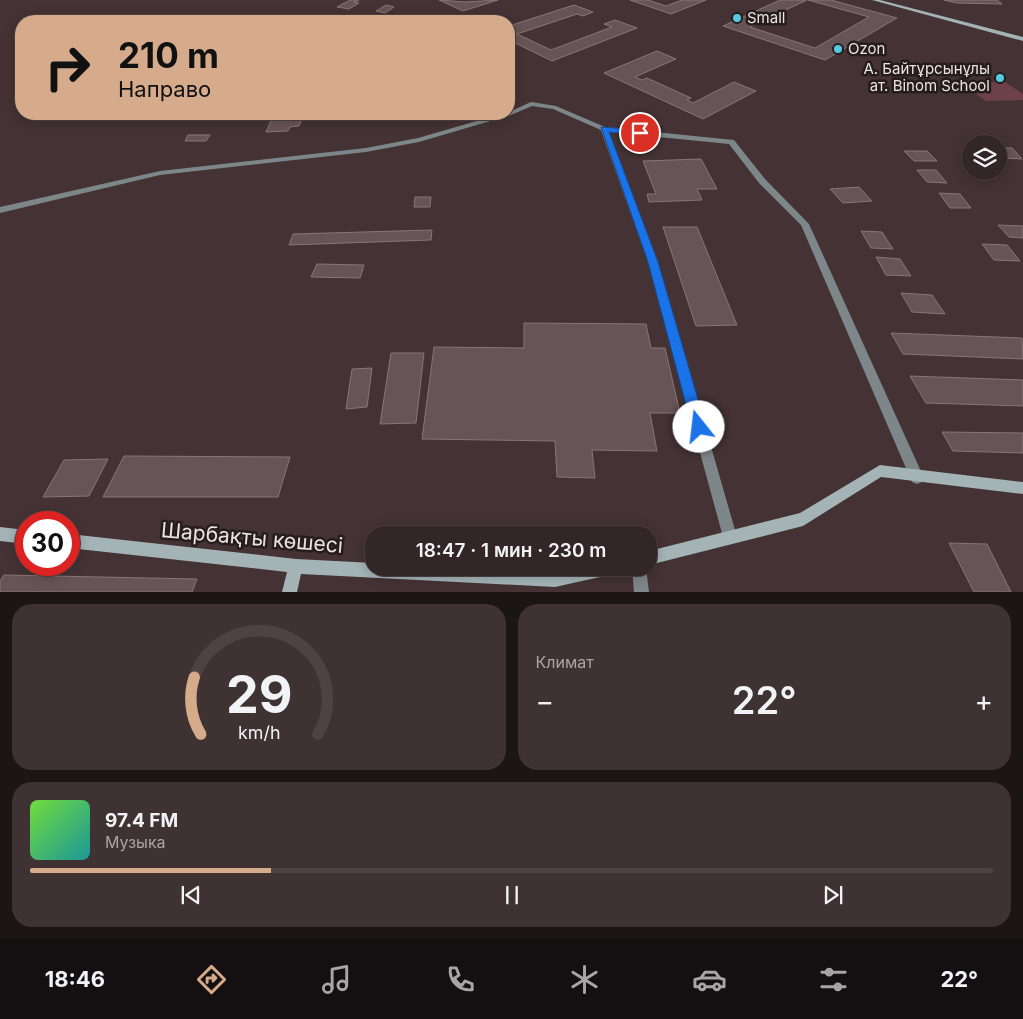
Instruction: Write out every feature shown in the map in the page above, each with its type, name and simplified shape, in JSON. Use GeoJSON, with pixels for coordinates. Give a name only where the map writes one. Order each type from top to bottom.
{"type":"FeatureCollection","features":[{"type":"Feature","properties":{"kind":"street"},"geometry":{"type":"LineString","coordinates":[[874,0],[1006,32],[1023,34]]}},
{"type":"Feature","properties":{"kind":"street"},"geometry":{"type":"LineString","coordinates":[[889,0],[1006,32],[1023,39]]}},
{"type":"Feature","properties":{"kind":"street"},"geometry":{"type":"LineString","coordinates":[[515,111],[531,104],[546,106],[604,129],[731,142],[762,182],[805,224],[917,478]]}},
{"type":"Feature","properties":{"kind":"street"},"geometry":{"type":"LineString","coordinates":[[0,210],[160,173],[375,149],[419,140],[487,120]]}},
{"type":"Feature","properties":{"kind":"street"},"geometry":{"type":"LineString","coordinates":[[604,129],[653,262],[730,537]]}},
{"type":"Feature","properties":{"kind":"street"},"geometry":{"type":"LineString","coordinates":[[657,556],[803,519],[880,471],[917,478],[998,483],[1023,488]]}},
{"type":"Feature","properties":{"kind":"street"},"geometry":{"type":"LineString","coordinates":[[0,534],[15,536]]}},
{"type":"Feature","properties":{"kind":"street","name":"Шарбақты көшесі"},"geometry":{"type":"LineString","coordinates":[[80,542],[296,566],[365,570]]}},
{"type":"Feature","properties":{"kind":"street"},"geometry":{"type":"LineString","coordinates":[[289,592],[296,566]]}},
{"type":"Feature","properties":{"kind":"street","name":"Шарбақты көшесі"},"geometry":{"type":"LineString","coordinates":[[481,576],[555,580],[573,576]]}},
{"type":"Feature","properties":{"kind":"street"},"geometry":{"type":"LineString","coordinates":[[640,576],[642,592]]}},
{"type":"Feature","properties":{"kind":"shaded area"},"geometry":{"type":"Polygon","coordinates":[[[985,82],[1005,82],[1023,94],[1023,100],[986,101],[977,95],[985,82]]]}},
{"type":"Feature","properties":{"kind":"building"},"geometry":{"type":"Polygon","coordinates":[[[350,0],[359,0],[354,2],[359,3],[349,9],[337,7],[350,0]]]}},
{"type":"Feature","properties":{"kind":"building"},"geometry":{"type":"Polygon","coordinates":[[[439,0],[465,2],[498,0],[463,11],[439,0]]]}},
{"type":"Feature","properties":{"kind":"building"},"geometry":{"type":"Polygon","coordinates":[[[630,0],[648,0],[666,6],[682,0],[706,0],[671,14],[630,0]]]}},
{"type":"Feature","properties":{"kind":"building"},"geometry":{"type":"Polygon","coordinates":[[[780,0],[807,0],[750,27],[815,48],[869,17],[808,0],[831,0],[897,18],[825,60],[723,26],[780,0]]]}},
{"type":"Feature","properties":{"kind":"building"},"geometry":{"type":"Polygon","coordinates":[[[944,0],[997,0],[1002,4],[957,3],[944,0]]]}},
{"type":"Feature","properties":{"kind":"building"},"geometry":{"type":"Polygon","coordinates":[[[386,5],[394,7],[385,13],[376,11],[386,5]]]}},
{"type":"Feature","properties":{"kind":"building"},"geometry":{"type":"Polygon","coordinates":[[[574,5],[593,12],[583,16],[577,14],[517,34],[551,50],[612,27],[604,24],[615,20],[637,28],[552,61],[515,43],[515,24],[574,5]]]}},
{"type":"Feature","properties":{"kind":"building"},"geometry":{"type":"Polygon","coordinates":[[[657,51],[676,59],[635,77],[642,80],[647,78],[691,98],[687,100],[693,103],[734,82],[756,91],[703,119],[604,73],[657,51]]]}},
{"type":"Feature","properties":{"kind":"building"},"geometry":{"type":"Polygon","coordinates":[[[271,120],[302,120],[299,126],[290,127],[288,131],[266,132],[271,120]]]}},
{"type":"Feature","properties":{"kind":"building"},"geometry":{"type":"Polygon","coordinates":[[[188,135],[210,135],[206,141],[185,141],[188,135]]]}},
{"type":"Feature","properties":{"kind":"building"},"geometry":{"type":"Polygon","coordinates":[[[1007,148],[1012,148],[1022,159],[1007,158],[1007,148]]]}},
{"type":"Feature","properties":{"kind":"building"},"geometry":{"type":"Polygon","coordinates":[[[904,151],[927,151],[937,161],[914,161],[904,151]]]}},
{"type":"Feature","properties":{"kind":"building"},"geometry":{"type":"Polygon","coordinates":[[[701,159],[717,189],[697,189],[702,200],[649,202],[647,194],[656,194],[643,161],[701,159]]]}},
{"type":"Feature","properties":{"kind":"building"},"geometry":{"type":"Polygon","coordinates":[[[917,170],[936,170],[947,183],[927,182],[917,170]]]}},
{"type":"Feature","properties":{"kind":"building"},"geometry":{"type":"Polygon","coordinates":[[[859,187],[872,201],[843,203],[830,189],[859,187]]]}},
{"type":"Feature","properties":{"kind":"building"},"geometry":{"type":"Polygon","coordinates":[[[939,193],[960,194],[971,208],[950,208],[939,193]]]}},
{"type":"Feature","properties":{"kind":"building"},"geometry":{"type":"Polygon","coordinates":[[[415,197],[431,197],[430,207],[414,207],[415,197]]]}},
{"type":"Feature","properties":{"kind":"building"},"geometry":{"type":"Polygon","coordinates":[[[998,225],[1023,226],[1023,238],[1009,237],[998,225]]]}},
{"type":"Feature","properties":{"kind":"building"},"geometry":{"type":"Polygon","coordinates":[[[663,227],[697,227],[737,325],[696,326],[663,227]]]}},
{"type":"Feature","properties":{"kind":"building"},"geometry":{"type":"Polygon","coordinates":[[[432,230],[431,240],[289,245],[293,234],[432,230]]]}},
{"type":"Feature","properties":{"kind":"building"},"geometry":{"type":"Polygon","coordinates":[[[861,231],[882,232],[893,249],[871,248],[861,231]]]}},
{"type":"Feature","properties":{"kind":"building"},"geometry":{"type":"Polygon","coordinates":[[[982,244],[1007,245],[1020,261],[994,260],[982,244]]]}},
{"type":"Feature","properties":{"kind":"building"},"geometry":{"type":"Polygon","coordinates":[[[876,257],[900,259],[911,276],[886,275],[876,257]]]}},
{"type":"Feature","properties":{"kind":"building"},"geometry":{"type":"Polygon","coordinates":[[[317,264],[364,265],[360,278],[311,277],[317,264]]]}},
{"type":"Feature","properties":{"kind":"building"},"geometry":{"type":"Polygon","coordinates":[[[901,293],[932,295],[945,314],[912,312],[901,293]]]}},
{"type":"Feature","properties":{"kind":"building"},"geometry":{"type":"Polygon","coordinates":[[[524,323],[646,324],[651,348],[665,348],[680,413],[650,413],[657,451],[592,450],[595,478],[557,477],[555,441],[422,439],[434,347],[524,348],[524,323]]]}},
{"type":"Feature","properties":{"kind":"building"},"geometry":{"type":"Polygon","coordinates":[[[891,333],[1022,338],[1023,359],[903,354],[891,333]]]}},
{"type":"Feature","properties":{"kind":"building"},"geometry":{"type":"Polygon","coordinates":[[[391,353],[424,353],[416,423],[380,424],[391,353]]]}},
{"type":"Feature","properties":{"kind":"building"},"geometry":{"type":"Polygon","coordinates":[[[372,368],[367,407],[346,409],[352,369],[372,368]]]}},
{"type":"Feature","properties":{"kind":"building"},"geometry":{"type":"Polygon","coordinates":[[[910,376],[1023,380],[1023,406],[926,403],[910,376]]]}},
{"type":"Feature","properties":{"kind":"building"},"geometry":{"type":"Polygon","coordinates":[[[942,432],[1023,433],[1023,453],[953,451],[942,432]]]}},
{"type":"Feature","properties":{"kind":"building"},"geometry":{"type":"Polygon","coordinates":[[[124,456],[290,457],[278,497],[103,497],[124,456]]]}},
{"type":"Feature","properties":{"kind":"building"},"geometry":{"type":"Polygon","coordinates":[[[108,459],[89,496],[43,497],[64,460],[108,459]]]}},
{"type":"Feature","properties":{"kind":"building"},"geometry":{"type":"Polygon","coordinates":[[[949,543],[987,544],[1011,592],[974,592],[949,543]]]}},
{"type":"Feature","properties":{"kind":"building"},"geometry":{"type":"Polygon","coordinates":[[[4,575],[197,579],[192,592],[0,592],[0,581],[4,575]]]}},
{"type":"Feature","properties":{"kind":"place","name":"Small"},"geometry":{"type":"Point","coordinates":[737,18]}},
{"type":"Feature","properties":{"kind":"place","name":"Ozon"},"geometry":{"type":"Point","coordinates":[838,49]}},
{"type":"Feature","properties":{"kind":"place","name":"А. Байтұрсынұлы ат. Binom School"},"geometry":{"type":"Point","coordinates":[1000,78]}},
{"type":"Feature","properties":{"kind":"route"},"geometry":{"type":"LineString","coordinates":[[640,133],[604,129],[653,262],[699,427]]}}]}
